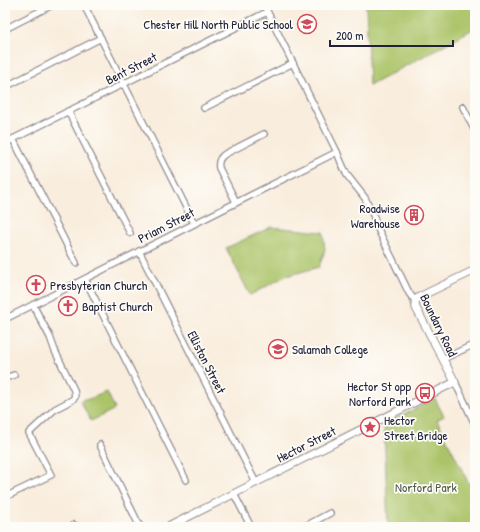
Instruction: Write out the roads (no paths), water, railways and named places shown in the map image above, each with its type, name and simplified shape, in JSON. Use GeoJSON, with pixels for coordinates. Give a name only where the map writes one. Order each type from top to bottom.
{"type":"FeatureCollection","features":[{"type":"Feature","properties":{"kind":"main road"},"geometry":{"type":"LineString","coordinates":[[416,300],[421,296],[475,270]]}},
{"type":"Feature","properties":{"kind":"main road","name":"Boundary Road"},"geometry":{"type":"LineString","coordinates":[[416,300],[416,308],[454,382]]}},
{"type":"Feature","properties":{"kind":"main road","name":"Hector Street"},"geometry":{"type":"LineString","coordinates":[[168,527],[454,382]]}},
{"type":"Feature","properties":{"kind":"street"},"geometry":{"type":"LineString","coordinates":[[5,29],[52,5]]}},
{"type":"Feature","properties":{"kind":"street"},"geometry":{"type":"LineString","coordinates":[[84,5],[194,223]]}},
{"type":"Feature","properties":{"kind":"street","name":"Boundary Road"},"geometry":{"type":"LineString","coordinates":[[264,5],[347,175],[365,198],[409,293],[416,300]]}},
{"type":"Feature","properties":{"kind":"street","name":"Bent Street"},"geometry":{"type":"LineString","coordinates":[[5,143],[267,12]]}},
{"type":"Feature","properties":{"kind":"street"},"geometry":{"type":"LineString","coordinates":[[5,87],[101,38]]}},
{"type":"Feature","properties":{"kind":"street"},"geometry":{"type":"LineString","coordinates":[[204,108],[293,63]]}},
{"type":"Feature","properties":{"kind":"street"},"geometry":{"type":"LineString","coordinates":[[463,107],[475,131]]}},
{"type":"Feature","properties":{"kind":"street"},"geometry":{"type":"LineString","coordinates":[[68,111],[130,233]]}},
{"type":"Feature","properties":{"kind":"street"},"geometry":{"type":"LineString","coordinates":[[236,202],[219,168],[219,160],[225,154],[264,134]]}},
{"type":"Feature","properties":{"kind":"street"},"geometry":{"type":"LineString","coordinates":[[13,139],[76,263]]}},
{"type":"Feature","properties":{"kind":"street","name":"Priam Street"},"geometry":{"type":"LineString","coordinates":[[5,319],[337,152]]}},
{"type":"Feature","properties":{"kind":"street","name":"Elliston Street"},"geometry":{"type":"LineString","coordinates":[[139,251],[256,483]]}},
{"type":"Feature","properties":{"kind":"street"},"geometry":{"type":"LineString","coordinates":[[85,279],[186,480]]}},
{"type":"Feature","properties":{"kind":"street"},"geometry":{"type":"LineString","coordinates":[[5,497],[50,475],[29,433],[55,409],[72,400],[75,394],[50,337],[33,305]]}},
{"type":"Feature","properties":{"kind":"street"},"geometry":{"type":"LineString","coordinates":[[443,359],[475,344]]}},
{"type":"Feature","properties":{"kind":"street"},"geometry":{"type":"LineString","coordinates":[[5,376],[8,377],[14,375]]}},
{"type":"Feature","properties":{"kind":"street","name":"Boundary Road"},"geometry":{"type":"LineString","coordinates":[[454,382],[473,416],[475,424]]}},
{"type":"Feature","properties":{"kind":"street"},"geometry":{"type":"LineString","coordinates":[[100,445],[140,527]]}},
{"type":"Feature","properties":{"kind":"street"},"geometry":{"type":"LineString","coordinates":[[234,494],[251,527]]}},
{"type":"Feature","properties":{"kind":"street"},"geometry":{"type":"LineString","coordinates":[[304,527],[330,513]]}},
{"type":"Feature","properties":{"kind":"place","name":"Chester Hill North Public School"},"geometry":{"type":"Point","coordinates":[307,24]}},
{"type":"Feature","properties":{"kind":"place","name":"Roadwise Warehouse"},"geometry":{"type":"Point","coordinates":[414,215]}},
{"type":"Feature","properties":{"kind":"place","name":"Presbyterian Church"},"geometry":{"type":"Point","coordinates":[36,285]}},
{"type":"Feature","properties":{"kind":"place","name":"Baptist Church"},"geometry":{"type":"Point","coordinates":[68,306]}},
{"type":"Feature","properties":{"kind":"place","name":"Salamah College"},"geometry":{"type":"Point","coordinates":[278,349]}},
{"type":"Feature","properties":{"kind":"place","name":"Hector St opp Norford Park"},"geometry":{"type":"Point","coordinates":[425,393]}},
{"type":"Feature","properties":{"kind":"place","name":"Hector Street Bridge"},"geometry":{"type":"Point","coordinates":[370,427]}},
{"type":"Feature","properties":{"kind":"park label","name":"Norford Park"},"geometry":{"type":"Point","coordinates":[426,487]}}]}
